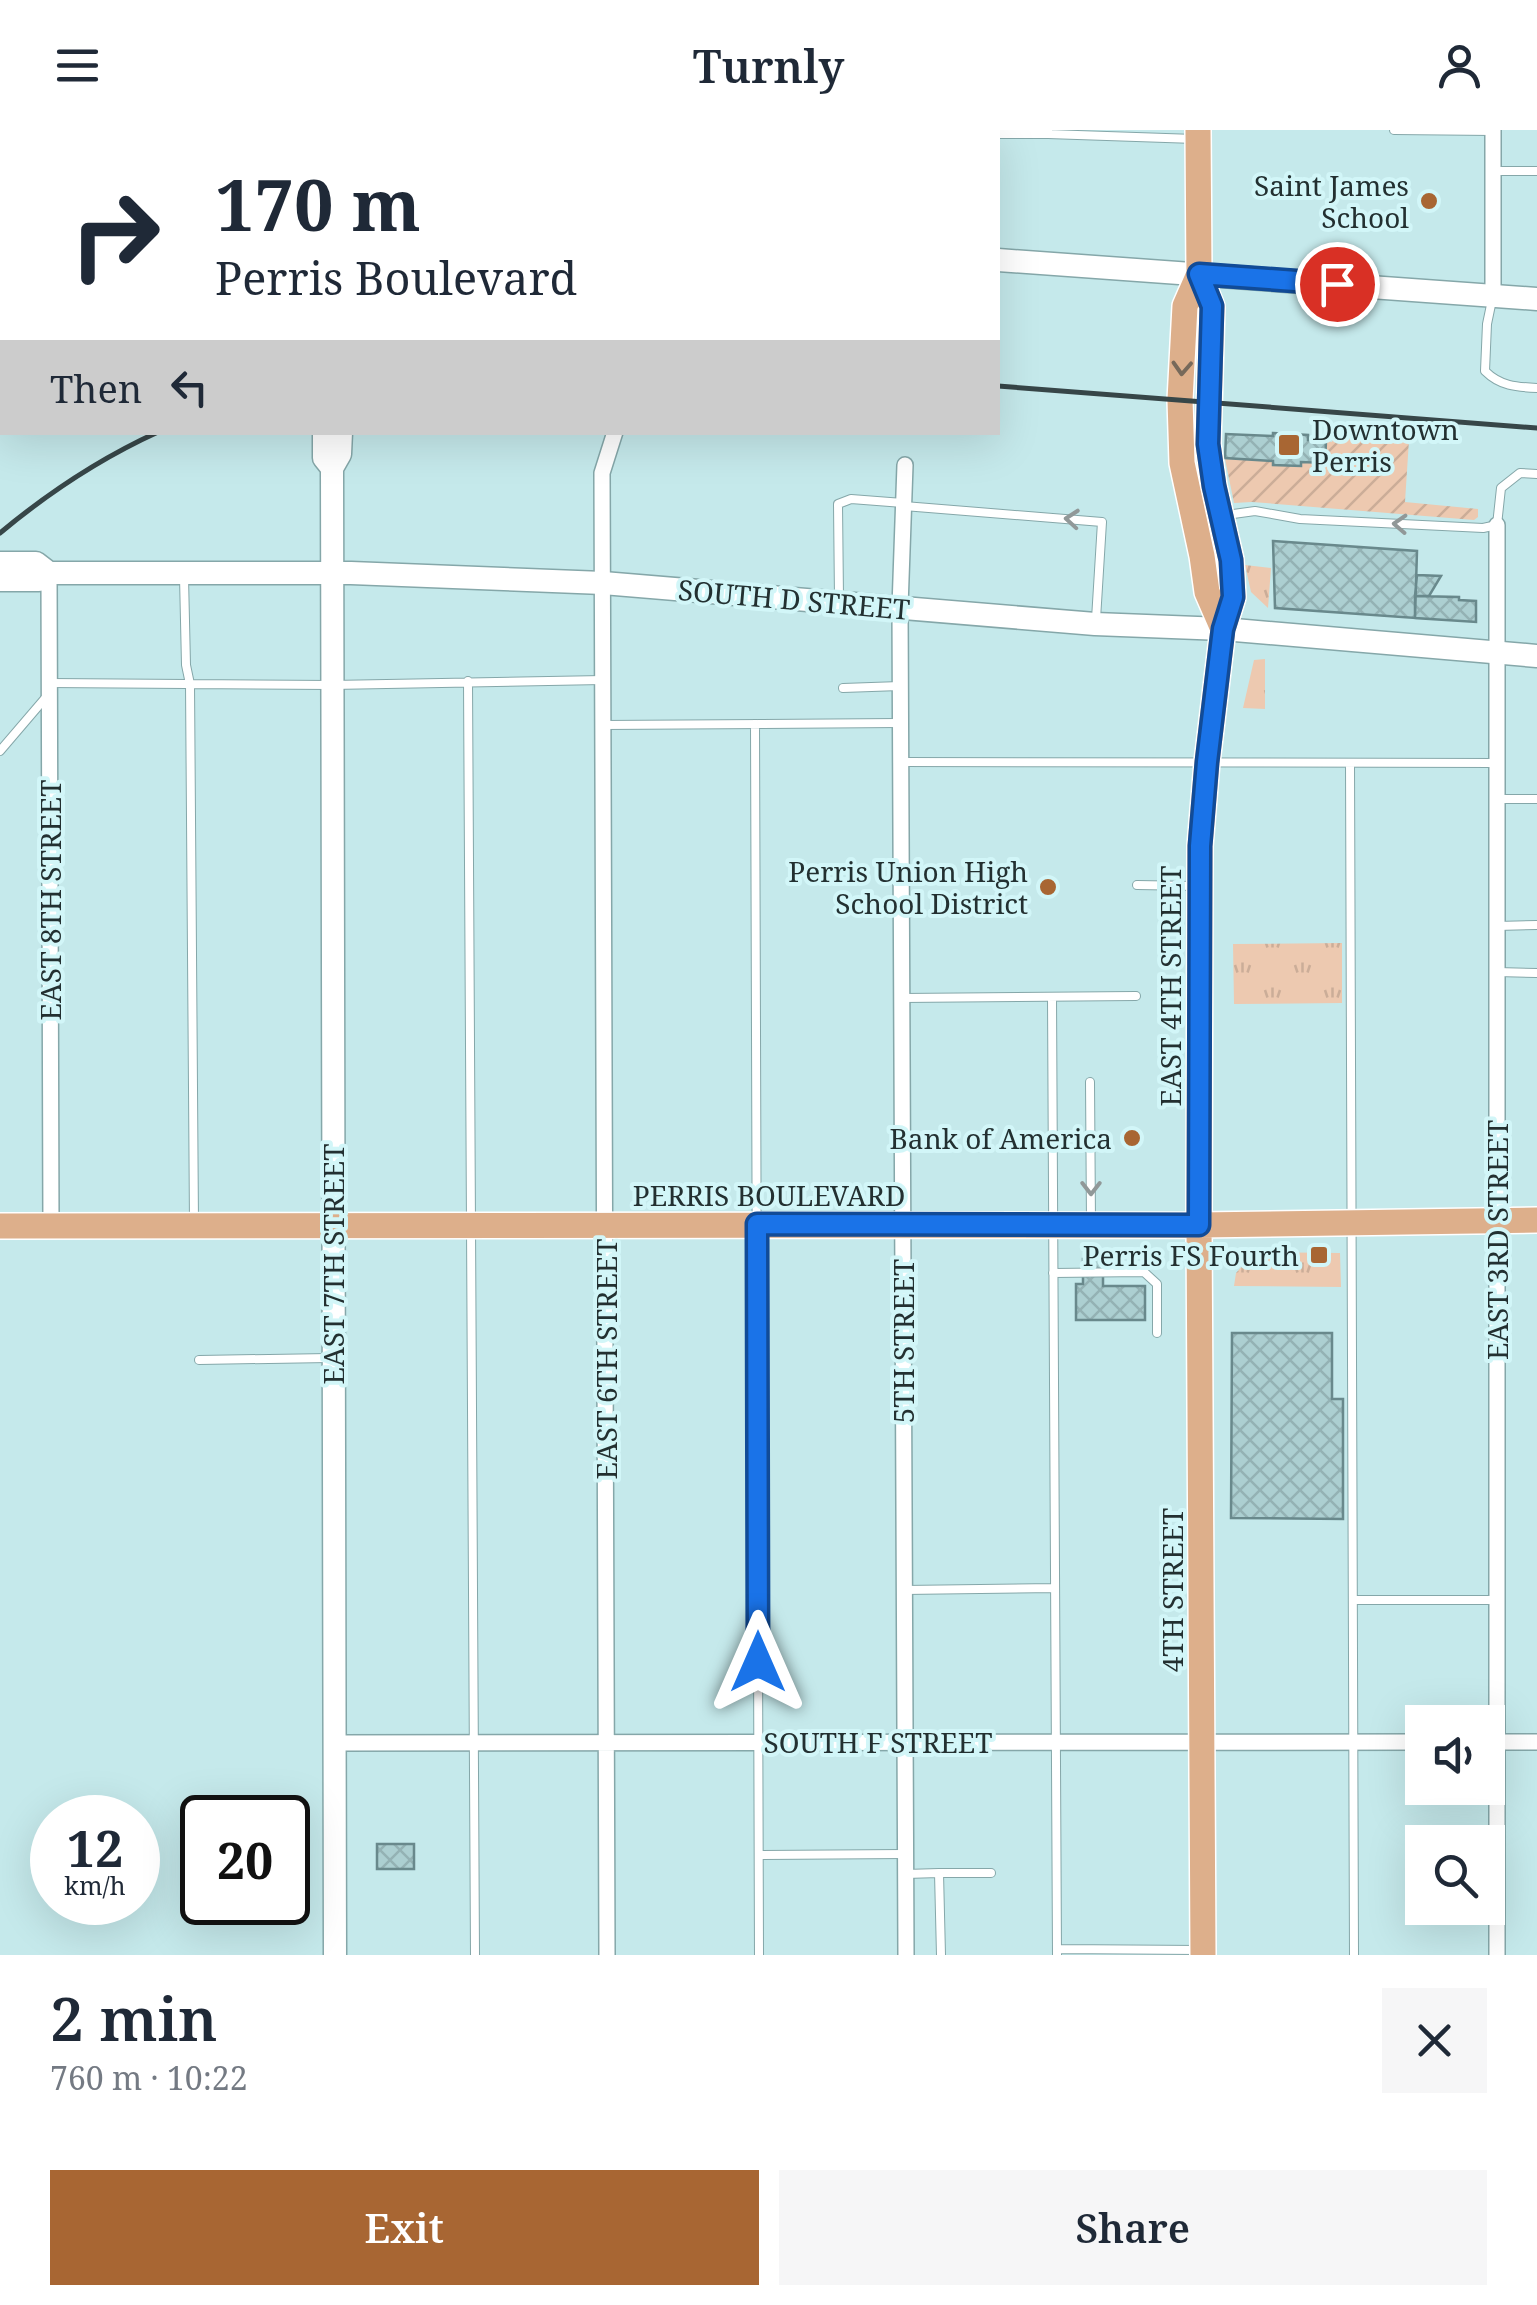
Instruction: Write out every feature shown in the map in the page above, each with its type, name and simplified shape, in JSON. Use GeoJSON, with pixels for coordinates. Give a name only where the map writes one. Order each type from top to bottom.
{"type":"FeatureCollection","features":[{"type":"Feature","properties":{"kind":"main road"},"geometry":{"type":"LineString","coordinates":[[1198,135],[1199,274],[1185,306],[1180,400],[1182,463],[1207,592],[1223,629]]}},
{"type":"Feature","properties":{"kind":"main road","name":"EAST 4TH STREET"},"geometry":{"type":"LineString","coordinates":[[1199,274],[1212,306],[1208,444],[1231,560],[1233,597],[1223,629],[1200,846],[1199,1225]]}},
{"type":"Feature","properties":{"kind":"main road","name":"PERRIS BOULEVARD"},"geometry":{"type":"LineString","coordinates":[[0,1226],[1199,1225],[1537,1220]]}},
{"type":"Feature","properties":{"kind":"main road","name":"4TH STREET"},"geometry":{"type":"LineString","coordinates":[[1199,1225],[1203,1952]]}},
{"type":"Feature","properties":{"kind":"street"},"geometry":{"type":"LineString","coordinates":[[1493,131],[1493,296]]}},
{"type":"Feature","properties":{"kind":"street"},"geometry":{"type":"LineString","coordinates":[[1000,260],[1537,299]]}},
{"type":"Feature","properties":{"kind":"street"},"geometry":{"type":"LineString","coordinates":[[324,435],[324,458],[332,468],[340,454],[341,435]]}},
{"type":"Feature","properties":{"kind":"street","name":"EAST 6TH STREET"},"geometry":{"type":"LineString","coordinates":[[607,1955],[602,473],[614,435]]}},
{"type":"Feature","properties":{"kind":"street","name":"5TH STREET"},"geometry":{"type":"LineString","coordinates":[[905,465],[900,686],[906,1955]]}},
{"type":"Feature","properties":{"kind":"street","name":"EAST 7TH STREET"},"geometry":{"type":"LineString","coordinates":[[332,468],[335,1955]]}},
{"type":"Feature","properties":{"kind":"street","name":"EAST 3RD STREET"},"geometry":{"type":"LineString","coordinates":[[1494,1705],[1498,1600],[1497,525]]}},
{"type":"Feature","properties":{"kind":"street","name":"SOUTH D STREET"},"geometry":{"type":"LineString","coordinates":[[0,562],[36,563],[50,572],[332,573],[602,583],[1537,656]]}},
{"type":"Feature","properties":{"kind":"street","name":"SOUTH D STREET"},"geometry":{"type":"LineString","coordinates":[[0,580],[39,580],[50,572]]}},
{"type":"Feature","properties":{"kind":"street","name":"EAST 8TH STREET"},"geometry":{"type":"LineString","coordinates":[[50,572],[51,1226]]}},
{"type":"Feature","properties":{"kind":"street","name":"SOUTH F STREET"},"geometry":{"type":"LineString","coordinates":[[334,1743],[1405,1742]]}},
{"type":"Feature","properties":{"kind":"street"},"geometry":{"type":"LineString","coordinates":[[1505,1742],[1537,1742]]}},
{"type":"Feature","properties":{"kind":"street","name":"EAST 3RD STREET"},"geometry":{"type":"LineString","coordinates":[[1494,1805],[1498,1955]]}},
{"type":"Feature","properties":{"kind":"lane"},"geometry":{"type":"LineString","coordinates":[[1394,130],[1493,131]]}},
{"type":"Feature","properties":{"kind":"lane"},"geometry":{"type":"LineString","coordinates":[[1000,134],[1198,135]]}},
{"type":"Feature","properties":{"kind":"lane"},"geometry":{"type":"LineString","coordinates":[[1493,170],[1537,170]]}},
{"type":"Feature","properties":{"kind":"lane"},"geometry":{"type":"LineString","coordinates":[[1493,296],[1486,324],[1486,371],[1495,381],[1537,388]]}},
{"type":"Feature","properties":{"kind":"lane"},"geometry":{"type":"LineString","coordinates":[[1221,516],[1255,512],[1300,519],[1483,528],[1497,525],[1501,488],[1520,473],[1537,474]]}},
{"type":"Feature","properties":{"kind":"lane"},"geometry":{"type":"LineString","coordinates":[[839,602],[838,504],[844,500],[904,504],[1102,522],[1096,624]]}},
{"type":"Feature","properties":{"kind":"lane"},"geometry":{"type":"LineString","coordinates":[[184,572],[190,684],[194,1227]]}},
{"type":"Feature","properties":{"kind":"lane"},"geometry":{"type":"LineString","coordinates":[[0,751],[50,688],[603,680]]}},
{"type":"Feature","properties":{"kind":"lane"},"geometry":{"type":"LineString","coordinates":[[468,681],[475,1955]]}},
{"type":"Feature","properties":{"kind":"lane"},"geometry":{"type":"LineString","coordinates":[[843,688],[900,686]]}},
{"type":"Feature","properties":{"kind":"lane"},"geometry":{"type":"LineString","coordinates":[[604,724],[901,722]]}},
{"type":"Feature","properties":{"kind":"lane"},"geometry":{"type":"LineString","coordinates":[[756,724],[759,1955]]}},
{"type":"Feature","properties":{"kind":"lane"},"geometry":{"type":"LineString","coordinates":[[901,762],[1497,763]]}},
{"type":"Feature","properties":{"kind":"lane"},"geometry":{"type":"LineString","coordinates":[[1350,762],[1354,1955]]}},
{"type":"Feature","properties":{"kind":"lane"},"geometry":{"type":"LineString","coordinates":[[1497,800],[1537,799]]}},
{"type":"Feature","properties":{"kind":"lane"},"geometry":{"type":"LineString","coordinates":[[1137,886],[1200,886]]}},
{"type":"Feature","properties":{"kind":"lane"},"geometry":{"type":"LineString","coordinates":[[1497,926],[1537,926]]}},
{"type":"Feature","properties":{"kind":"lane"},"geometry":{"type":"LineString","coordinates":[[1497,972],[1537,973]]}},
{"type":"Feature","properties":{"kind":"lane"},"geometry":{"type":"LineString","coordinates":[[902,998],[1136,996]]}},
{"type":"Feature","properties":{"kind":"lane"},"geometry":{"type":"LineString","coordinates":[[1052,997],[1057,1952],[1203,1952]]}},
{"type":"Feature","properties":{"kind":"lane"},"geometry":{"type":"LineString","coordinates":[[1090,1082],[1092,1225]]}},
{"type":"Feature","properties":{"kind":"lane"},"geometry":{"type":"LineString","coordinates":[[1053,1273],[1144,1272],[1158,1284],[1158,1333]]}},
{"type":"Feature","properties":{"kind":"lane"},"geometry":{"type":"LineString","coordinates":[[199,1360],[333,1358]]}},
{"type":"Feature","properties":{"kind":"lane"},"geometry":{"type":"LineString","coordinates":[[904,1590],[1055,1588]]}},
{"type":"Feature","properties":{"kind":"lane"},"geometry":{"type":"LineString","coordinates":[[1353,1600],[1498,1600]]}},
{"type":"Feature","properties":{"kind":"lane"},"geometry":{"type":"LineString","coordinates":[[759,1855],[906,1854]]}},
{"type":"Feature","properties":{"kind":"lane"},"geometry":{"type":"LineString","coordinates":[[906,1874],[991,1873]]}},
{"type":"Feature","properties":{"kind":"lane"},"geometry":{"type":"LineString","coordinates":[[940,1874],[940,1955]]}},
{"type":"Feature","properties":{"kind":"green space"},"geometry":{"type":"Polygon","coordinates":[[[1334,432],[1409,440],[1405,502],[1478,509],[1478,517],[1474,520],[1234,503],[1225,459],[1273,461],[1274,465],[1324,463],[1326,441],[1332,442],[1334,432]]]}},
{"type":"Feature","properties":{"kind":"green space"},"geometry":{"type":"Polygon","coordinates":[[[1245,565],[1271,568],[1268,608],[1251,592],[1245,565]]]}},
{"type":"Feature","properties":{"kind":"green space"},"geometry":{"type":"Polygon","coordinates":[[[1265,659],[1265,709],[1243,708],[1254,660],[1265,659]]]}},
{"type":"Feature","properties":{"kind":"green space"},"geometry":{"type":"Polygon","coordinates":[[[1342,943],[1342,1003],[1234,1004],[1233,944],[1342,943]]]}},
{"type":"Feature","properties":{"kind":"green space"},"geometry":{"type":"Polygon","coordinates":[[[1255,1252],[1340,1253],[1341,1287],[1234,1286],[1236,1273],[1255,1252]]]}},
{"type":"Feature","properties":{"kind":"building"},"geometry":{"type":"Polygon","coordinates":[[[1226,434],[1308,435],[1308,440],[1326,441],[1325,463],[1273,465],[1273,461],[1225,458],[1226,434]]]}},
{"type":"Feature","properties":{"kind":"building"},"geometry":{"type":"Polygon","coordinates":[[[1273,541],[1417,551],[1415,618],[1275,608],[1273,541]]]}},
{"type":"Feature","properties":{"kind":"building"},"geometry":{"type":"Polygon","coordinates":[[[1417,575],[1441,576],[1429,596],[1415,596],[1417,575]]]}},
{"type":"Feature","properties":{"kind":"building"},"geometry":{"type":"Polygon","coordinates":[[[1415,596],[1476,601],[1476,622],[1415,618],[1415,596]]]}},
{"type":"Feature","properties":{"kind":"building"},"geometry":{"type":"Polygon","coordinates":[[[1083,1259],[1103,1259],[1103,1286],[1145,1286],[1145,1320],[1076,1320],[1076,1284],[1083,1284],[1083,1259]]]}},
{"type":"Feature","properties":{"kind":"building"},"geometry":{"type":"Polygon","coordinates":[[[1232,1333],[1332,1333],[1332,1399],[1343,1399],[1343,1519],[1231,1518],[1232,1333]]]}},
{"type":"Feature","properties":{"kind":"building"},"geometry":{"type":"Polygon","coordinates":[[[377,1844],[414,1844],[414,1869],[377,1869],[377,1844]]]}},
{"type":"Feature","properties":{"kind":"railway"},"geometry":{"type":"LineString","coordinates":[[1000,386],[1537,428]]}},
{"type":"Feature","properties":{"kind":"railway"},"geometry":{"type":"LineString","coordinates":[[0,533],[76,477],[152,435]]}},
{"type":"Feature","properties":{"kind":"place","name":"Saint James School"},"geometry":{"type":"Point","coordinates":[1429,201]}},
{"type":"Feature","properties":{"kind":"place","name":"Downtown Perris"},"geometry":{"type":"Point","coordinates":[1289,445]}},
{"type":"Feature","properties":{"kind":"place","name":"Perris Union High School District"},"geometry":{"type":"Point","coordinates":[1048,887]}},
{"type":"Feature","properties":{"kind":"place","name":"Bank of America"},"geometry":{"type":"Point","coordinates":[1132,1138]}},
{"type":"Feature","properties":{"kind":"place","name":"Perris FS Fourth"},"geometry":{"type":"Point","coordinates":[1319,1255]}},
{"type":"Feature","properties":{"kind":"route"},"geometry":{"type":"LineString","coordinates":[[758,1662],[757,1224],[1199,1225],[1200,846],[1223,629],[1233,597],[1231,560],[1208,444],[1212,306],[1199,274],[1337,284]]}}]}
